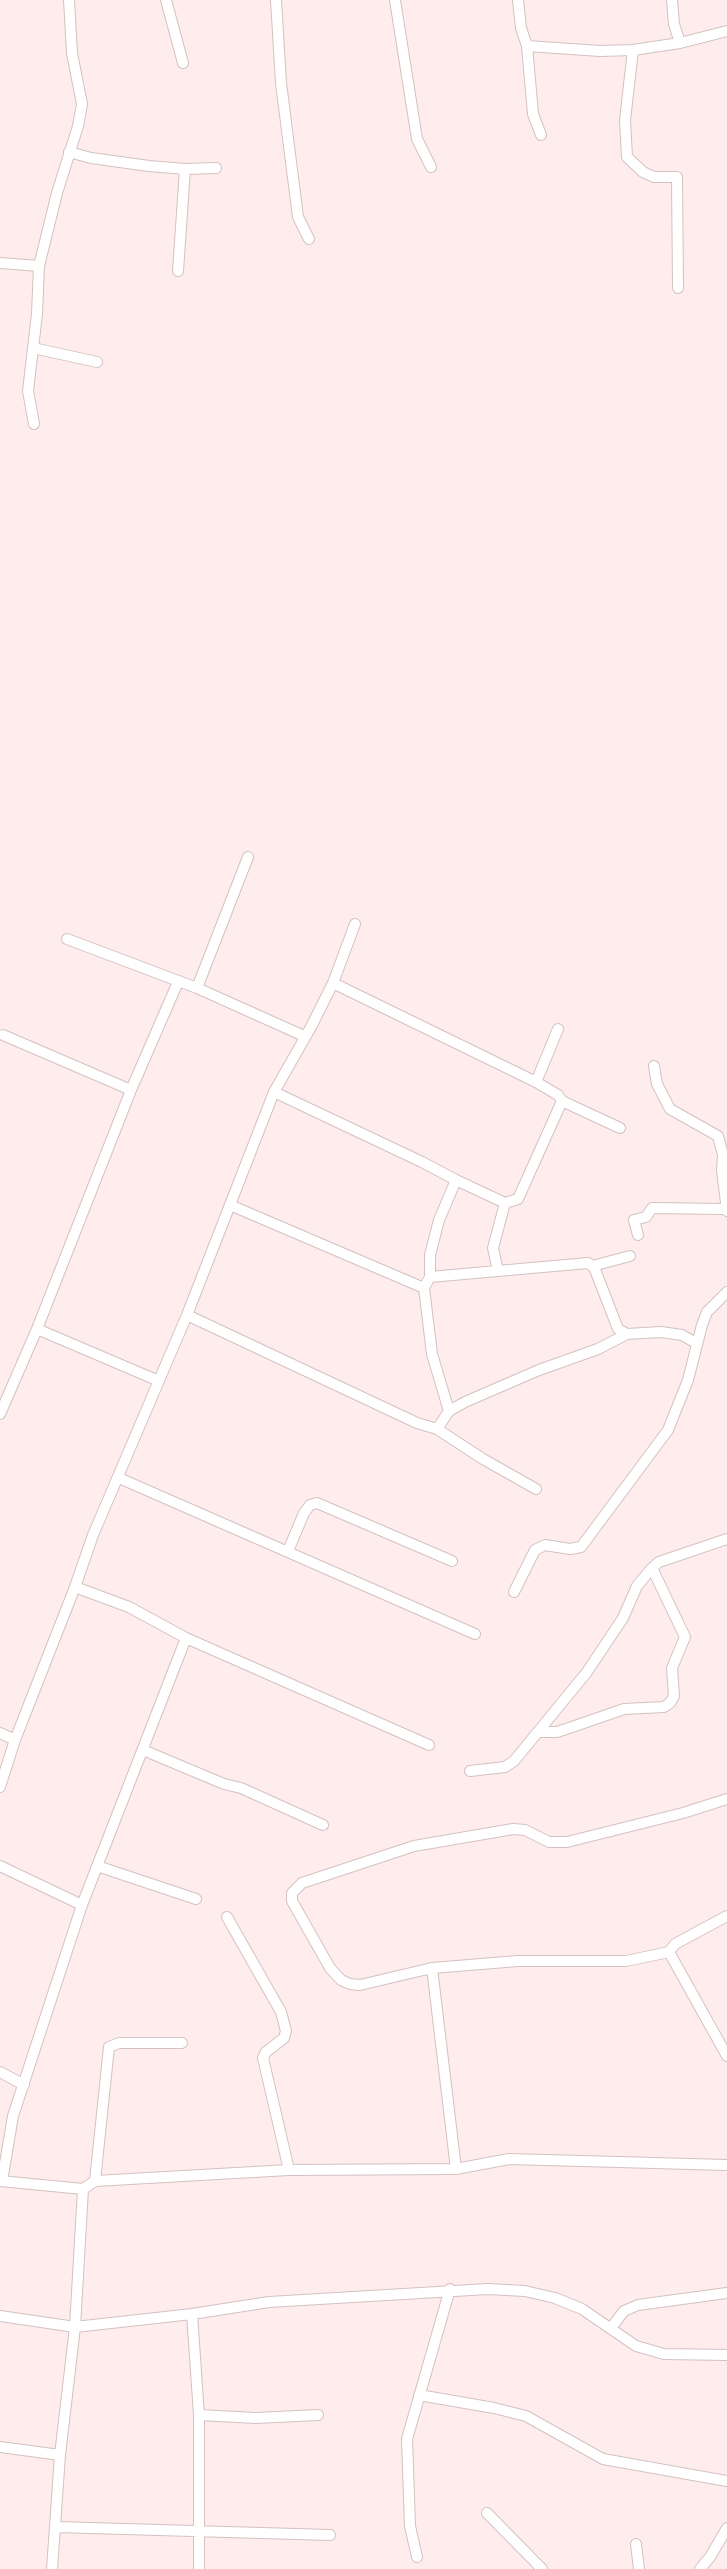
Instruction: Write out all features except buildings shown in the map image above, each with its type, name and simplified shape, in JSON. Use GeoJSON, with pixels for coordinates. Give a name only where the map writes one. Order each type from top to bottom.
{"type":"FeatureCollection","features":[{"type":"Feature","properties":{"kind":"street"},"geometry":{"type":"LineString","coordinates":[[34,424],[28,391],[39,266],[69,152],[78,126],[82,104],[72,53],[69,0]]}},
{"type":"Feature","properties":{"kind":"street"},"geometry":{"type":"LineString","coordinates":[[166,0],[183,63]]}},
{"type":"Feature","properties":{"kind":"street"},"geometry":{"type":"LineString","coordinates":[[276,0],[281,83],[298,217],[309,239]]}},
{"type":"Feature","properties":{"kind":"street"},"geometry":{"type":"LineString","coordinates":[[394,0],[417,139],[430,168]]}},
{"type":"Feature","properties":{"kind":"street"},"geometry":{"type":"LineString","coordinates":[[518,0],[521,28],[527,46],[532,114],[541,135]]}},
{"type":"Feature","properties":{"kind":"street"},"geometry":{"type":"LineString","coordinates":[[672,0],[674,24],[680,43]]}},
{"type":"Feature","properties":{"kind":"street"},"geometry":{"type":"LineString","coordinates":[[527,46],[600,51],[633,50],[680,43],[727,32]]}},
{"type":"Feature","properties":{"kind":"street"},"geometry":{"type":"LineString","coordinates":[[633,50],[624,120],[626,147],[631,163],[643,172],[654,177],[677,177],[678,288]]}},
{"type":"Feature","properties":{"kind":"street"},"geometry":{"type":"LineString","coordinates":[[69,152],[91,158],[185,169],[216,168]]}},
{"type":"Feature","properties":{"kind":"street"},"geometry":{"type":"LineString","coordinates":[[178,271],[185,169]]}},
{"type":"Feature","properties":{"kind":"street"},"geometry":{"type":"LineString","coordinates":[[0,263],[39,266]]}},
{"type":"Feature","properties":{"kind":"street"},"geometry":{"type":"LineString","coordinates":[[33,348],[97,362]]}},
{"type":"Feature","properties":{"kind":"street"},"geometry":{"type":"LineString","coordinates":[[196,988],[248,857]]}},
{"type":"Feature","properties":{"kind":"street"},"geometry":{"type":"LineString","coordinates":[[0,1787],[15,1740],[75,1587],[93,1534],[119,1478],[187,1316],[274,1092],[333,983],[355,924]]}},
{"type":"Feature","properties":{"kind":"street"},"geometry":{"type":"LineString","coordinates":[[67,939],[196,988],[304,1036]]}},
{"type":"Feature","properties":{"kind":"street"},"geometry":{"type":"LineString","coordinates":[[0,1414],[37,1329],[131,1090],[178,982]]}},
{"type":"Feature","properties":{"kind":"street"},"geometry":{"type":"LineString","coordinates":[[333,983],[536,1082],[558,1095],[562,1101],[620,1128]]}},
{"type":"Feature","properties":{"kind":"street"},"geometry":{"type":"LineString","coordinates":[[536,1082],[558,1029]]}},
{"type":"Feature","properties":{"kind":"street"},"geometry":{"type":"LineString","coordinates":[[3,1035],[131,1090]]}},
{"type":"Feature","properties":{"kind":"street"},"geometry":{"type":"LineString","coordinates":[[638,1235],[634,1220],[646,1217],[652,1208],[727,1210],[722,1170],[723,1156],[718,1136],[670,1108],[657,1084],[654,1066]]}},
{"type":"Feature","properties":{"kind":"street"},"geometry":{"type":"LineString","coordinates":[[274,1092],[505,1202],[518,1199],[562,1101]]}},
{"type":"Feature","properties":{"kind":"street"},"geometry":{"type":"LineString","coordinates":[[449,1411],[432,1354],[424,1288],[430,1277],[430,1255],[438,1226],[456,1180]]}},
{"type":"Feature","properties":{"kind":"street"},"geometry":{"type":"LineString","coordinates":[[498,1271],[493,1248],[505,1202]]}},
{"type":"Feature","properties":{"kind":"street"},"geometry":{"type":"LineString","coordinates":[[230,1205],[424,1288]]}},
{"type":"Feature","properties":{"kind":"street"},"geometry":{"type":"LineString","coordinates":[[430,1277],[581,1263],[592,1266],[630,1256]]}},
{"type":"Feature","properties":{"kind":"street"},"geometry":{"type":"LineString","coordinates":[[592,1266],[618,1329],[627,1334]]}},
{"type":"Feature","properties":{"kind":"street"},"geometry":{"type":"LineString","coordinates":[[514,1592],[535,1550],[545,1545],[570,1548],[581,1546],[668,1430],[688,1380],[696,1343],[707,1312],[727,1292]]}},
{"type":"Feature","properties":{"kind":"street"},"geometry":{"type":"LineString","coordinates":[[187,1316],[417,1423],[437,1429],[483,1459],[536,1489]]}},
{"type":"Feature","properties":{"kind":"street"},"geometry":{"type":"LineString","coordinates":[[37,1329],[159,1381]]}},
{"type":"Feature","properties":{"kind":"street"},"geometry":{"type":"LineString","coordinates":[[437,1429],[449,1411],[539,1370],[598,1349],[627,1334],[661,1332],[682,1335],[696,1343]]}},
{"type":"Feature","properties":{"kind":"street"},"geometry":{"type":"LineString","coordinates":[[119,1478],[288,1551],[398,1602],[475,1634]]}},
{"type":"Feature","properties":{"kind":"street"},"geometry":{"type":"LineString","coordinates":[[288,1551],[304,1513],[310,1505],[317,1503],[452,1561]]}},
{"type":"Feature","properties":{"kind":"street"},"geometry":{"type":"LineString","coordinates":[[470,1771],[505,1767],[538,1732],[587,1672],[622,1618],[637,1586],[652,1568],[659,1562],[727,1540]]}},
{"type":"Feature","properties":{"kind":"street"},"geometry":{"type":"LineString","coordinates":[[538,1732],[557,1732],[624,1709],[664,1707],[670,1703],[674,1696],[672,1668],[685,1637],[652,1568]]}},
{"type":"Feature","properties":{"kind":"street"},"geometry":{"type":"LineString","coordinates":[[75,1587],[129,1608],[186,1638],[429,1745]]}},
{"type":"Feature","properties":{"kind":"street"},"geometry":{"type":"LineString","coordinates":[[186,1638],[82,1905],[13,2116],[1,2181],[83,2190],[95,2181],[289,2170],[456,2169],[509,2159],[727,2165]]}},
{"type":"Feature","properties":{"kind":"street"},"geometry":{"type":"LineString","coordinates":[[0,1733],[15,1740]]}},
{"type":"Feature","properties":{"kind":"street"},"geometry":{"type":"LineString","coordinates":[[143,1750],[224,1784],[241,1788],[323,1825]]}},
{"type":"Feature","properties":{"kind":"street"},"geometry":{"type":"LineString","coordinates":[[727,1799],[683,1813],[567,1842],[549,1842],[525,1830],[513,1829],[414,1846],[302,1883],[292,1893],[292,1901],[330,1968],[342,1980],[350,1984],[360,1984],[432,1968],[518,1961],[626,1961],[670,1952],[675,1944],[727,1916]]}},
{"type":"Feature","properties":{"kind":"street"},"geometry":{"type":"LineString","coordinates":[[0,1866],[82,1905]]}},
{"type":"Feature","properties":{"kind":"street"},"geometry":{"type":"LineString","coordinates":[[97,1866],[196,1899]]}},
{"type":"Feature","properties":{"kind":"street"},"geometry":{"type":"LineString","coordinates":[[228,1917],[255,1970],[281,2012],[286,2031],[284,2038],[266,2052],[263,2058],[289,2170]]}},
{"type":"Feature","properties":{"kind":"street"},"geometry":{"type":"LineString","coordinates":[[670,1952],[727,2056]]}},
{"type":"Feature","properties":{"kind":"street"},"geometry":{"type":"LineString","coordinates":[[432,1968],[456,2169]]}},
{"type":"Feature","properties":{"kind":"street"},"geometry":{"type":"LineString","coordinates":[[95,2181],[109,2047],[119,2044],[182,2044]]}},
{"type":"Feature","properties":{"kind":"street"},"geometry":{"type":"LineString","coordinates":[[0,2072],[24,2086]]}},
{"type":"Feature","properties":{"kind":"street"},"geometry":{"type":"LineString","coordinates":[[52,2569],[60,2456],[75,2327],[83,2190]]}},
{"type":"Feature","properties":{"kind":"street"},"geometry":{"type":"LineString","coordinates":[[0,2316],[75,2327],[192,2314],[269,2302],[450,2289],[525,2291],[582,2309],[636,2346],[664,2354],[727,2355]]}},
{"type":"Feature","properties":{"kind":"street"},"geometry":{"type":"LineString","coordinates":[[416,2557],[410,2526],[408,2439],[450,2289]]}},
{"type":"Feature","properties":{"kind":"street"},"geometry":{"type":"LineString","coordinates":[[611,2328],[624,2311],[638,2305],[727,2293]]}},
{"type":"Feature","properties":{"kind":"street"},"geometry":{"type":"LineString","coordinates":[[192,2314],[199,2415],[199,2569]]}},
{"type":"Feature","properties":{"kind":"street"},"geometry":{"type":"LineString","coordinates":[[420,2395],[494,2408],[526,2416],[603,2459],[727,2481]]}},
{"type":"Feature","properties":{"kind":"street"},"geometry":{"type":"LineString","coordinates":[[199,2415],[256,2418],[318,2415]]}},
{"type":"Feature","properties":{"kind":"street"},"geometry":{"type":"LineString","coordinates":[[0,2447],[60,2456]]}},
{"type":"Feature","properties":{"kind":"street"},"geometry":{"type":"LineString","coordinates":[[487,2513],[542,2569]]}},
{"type":"Feature","properties":{"kind":"street"},"geometry":{"type":"LineString","coordinates":[[56,2527],[330,2535]]}},
{"type":"Feature","properties":{"kind":"street"},"geometry":{"type":"LineString","coordinates":[[700,2569],[710,2557],[727,2528]]}},
{"type":"Feature","properties":{"kind":"street"},"geometry":{"type":"LineString","coordinates":[[636,2544],[639,2569]]}}]}
